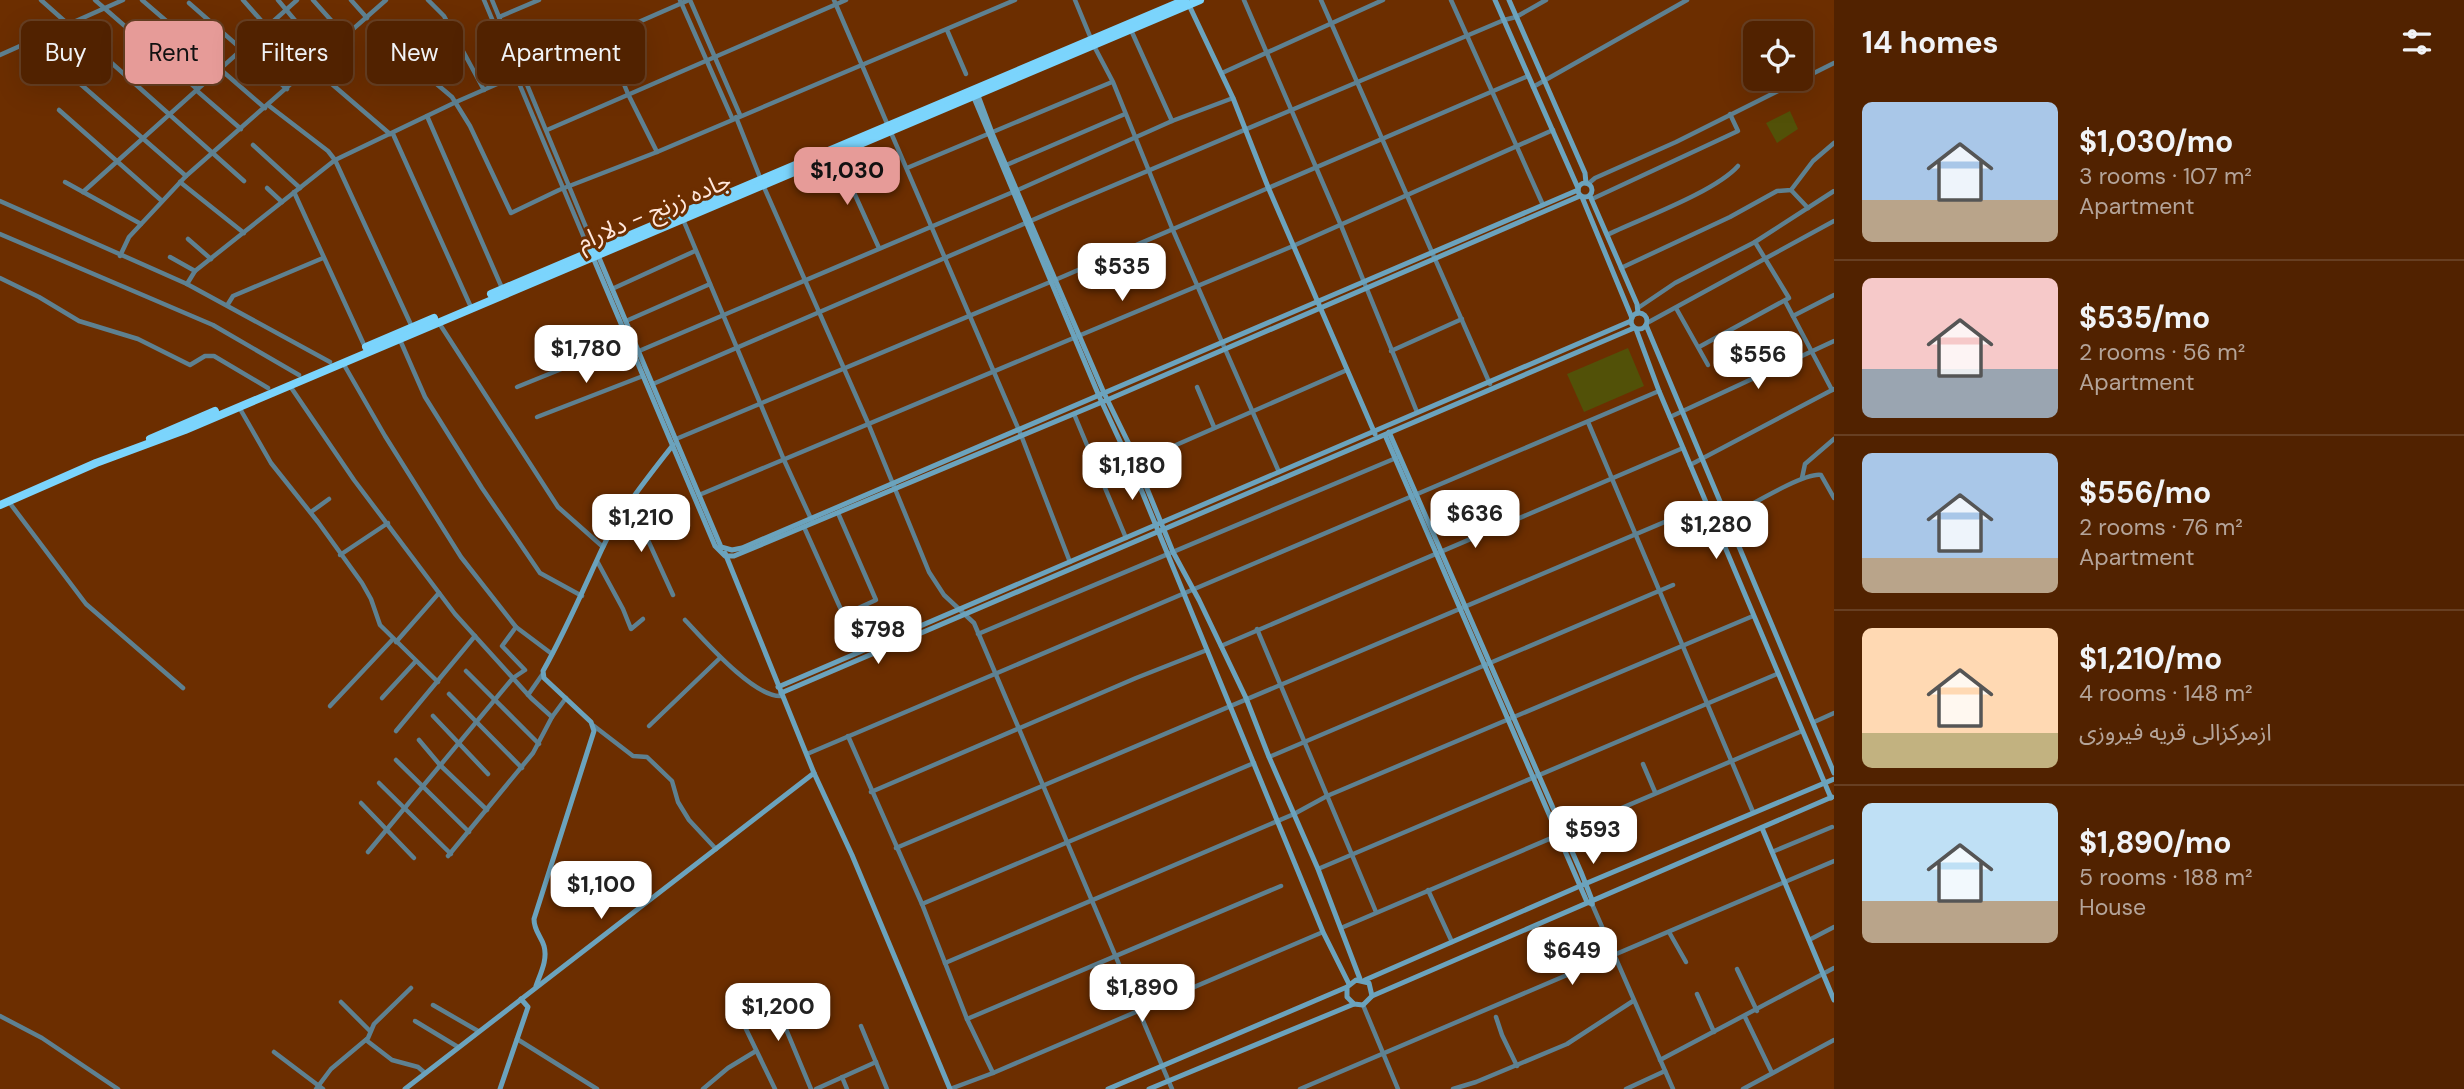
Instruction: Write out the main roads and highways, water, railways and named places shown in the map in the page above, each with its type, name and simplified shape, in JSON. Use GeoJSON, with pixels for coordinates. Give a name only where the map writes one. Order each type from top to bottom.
{"type":"FeatureCollection","features":[{"type":"Feature","properties":{"kind":"highway","name":"جاده زرنج - دلارام"},"geometry":{"type":"LineString","coordinates":[[122,453],[136,450],[438,323],[681,216],[1187,2],[1200,0]]}},
{"type":"Feature","properties":{"kind":"highway","name":"جاده زرنج - دلارام"},"geometry":{"type":"LineString","coordinates":[[1093,42],[1131,30],[1187,2]]}},
{"type":"Feature","properties":{"kind":"highway","name":"جاده زرنج - دلارام"},"geometry":{"type":"LineString","coordinates":[[762,182],[837,155],[888,129]]}},
{"type":"Feature","properties":{"kind":"highway","name":"جاده زرنج - دلارام"},"geometry":{"type":"LineString","coordinates":[[4,503],[412,327],[594,254]]}},
{"type":"Feature","properties":{"kind":"main road"},"geometry":{"type":"LineString","coordinates":[[1149,1089],[1354,1004],[1363,1005],[1372,996],[1833,797],[1756,624],[1554,130],[1495,0]]}},
{"type":"Feature","properties":{"kind":"main road"},"geometry":{"type":"LineString","coordinates":[[1509,0],[1586,173],[1587,183],[1592,189],[1591,198],[1638,311],[1645,316],[1682,412],[1834,773]]}},
{"type":"Feature","properties":{"kind":"main road"},"geometry":{"type":"LineString","coordinates":[[1187,2],[1233,98],[1268,187],[1375,436]]}},
{"type":"Feature","properties":{"kind":"main road"},"geometry":{"type":"LineString","coordinates":[[974,92],[1103,398],[1134,464],[1183,593],[1276,820],[1348,985],[1347,997],[1354,1004]]}},
{"type":"Feature","properties":{"kind":"main road"},"geometry":{"type":"LineString","coordinates":[[724,549],[742,548],[812,521],[1103,398],[1579,193],[1587,183]]}},
{"type":"Feature","properties":{"kind":"main road"},"geometry":{"type":"LineString","coordinates":[[1522,218],[1543,206],[1579,193],[1591,198]]}},
{"type":"Feature","properties":{"kind":"main road"},"geometry":{"type":"LineString","coordinates":[[594,254],[653,384],[715,546],[725,556],[745,553],[893,487]]}},
{"type":"Feature","properties":{"kind":"main road"},"geometry":{"type":"LineString","coordinates":[[594,254],[628,342],[724,549],[780,692],[950,1089]]}},
{"type":"Feature","properties":{"kind":"main road"},"geometry":{"type":"LineString","coordinates":[[1386,431],[1418,412],[1631,319],[1638,311]]}},
{"type":"Feature","properties":{"kind":"main road"},"geometry":{"type":"LineString","coordinates":[[780,692],[860,652],[1635,328],[1642,329],[1646,324]]}},
{"type":"Feature","properties":{"kind":"main road"},"geometry":{"type":"LineString","coordinates":[[1020,432],[1074,414],[1103,398]]}},
{"type":"Feature","properties":{"kind":"main road"},"geometry":{"type":"LineString","coordinates":[[1386,431],[1413,494]]}},
{"type":"Feature","properties":{"kind":"main road"},"geometry":{"type":"LineString","coordinates":[[1386,431],[1590,902]]}},
{"type":"Feature","properties":{"kind":"main road"},"geometry":{"type":"LineString","coordinates":[[780,692],[1070,562],[1126,538],[1160,528],[1280,473],[1375,436]]}},
{"type":"Feature","properties":{"kind":"main road"},"geometry":{"type":"LineString","coordinates":[[536,986],[545,950],[534,927],[534,919],[594,726],[542,675],[582,596],[603,547],[674,442]]}},
{"type":"Feature","properties":{"kind":"main road"},"geometry":{"type":"LineString","coordinates":[[1170,553],[1193,588],[1246,698],[1340,928],[1363,980],[1371,987],[1372,996]]}},
{"type":"Feature","properties":{"kind":"main road"},"geometry":{"type":"LineString","coordinates":[[1756,624],[1770,618]]}},
{"type":"Feature","properties":{"kind":"main road"},"geometry":{"type":"LineString","coordinates":[[405,1089],[814,773]]}},
{"type":"Feature","properties":{"kind":"main road"},"geometry":{"type":"LineString","coordinates":[[1108,1089],[1834,779]]}},
{"type":"Feature","properties":{"kind":"main road"},"geometry":{"type":"LineString","coordinates":[[1762,828],[1834,1000]]}},
{"type":"Feature","properties":{"kind":"main road"},"geometry":{"type":"LineString","coordinates":[[500,1089],[528,1007],[521,999]]}}]}
